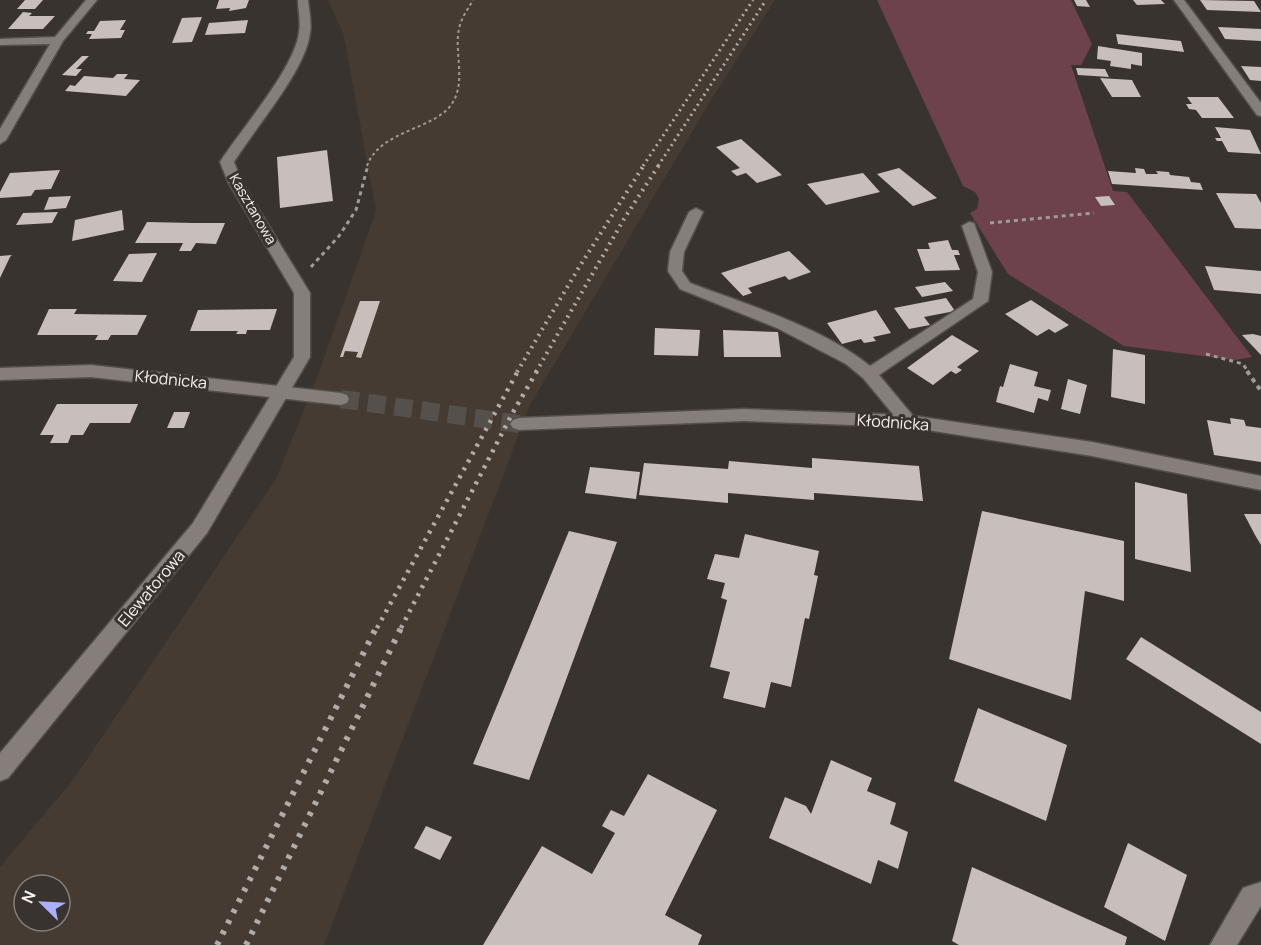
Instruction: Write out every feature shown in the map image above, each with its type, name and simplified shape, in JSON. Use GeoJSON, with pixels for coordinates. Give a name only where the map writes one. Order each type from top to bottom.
{"type":"FeatureCollection","features":[{"type":"Feature","properties":{"kind":"street"},"geometry":{"type":"LineString","coordinates":[[0,140],[58,40],[92,0]]}},
{"type":"Feature","properties":{"kind":"street","name":"Kasztanowa"},"geometry":{"type":"LineString","coordinates":[[280,391],[302,357],[302,293],[235,182],[227,162],[291,70],[300,51],[304,32],[303,0]]}},
{"type":"Feature","properties":{"kind":"street"},"geometry":{"type":"LineString","coordinates":[[1179,0],[1261,112]]}},
{"type":"Feature","properties":{"kind":"street"},"geometry":{"type":"LineString","coordinates":[[0,42],[58,40]]}},
{"type":"Feature","properties":{"kind":"street"},"geometry":{"type":"LineString","coordinates":[[696,212],[677,252],[675,271],[685,286],[783,324],[852,360],[869,374],[908,421]]}},
{"type":"Feature","properties":{"kind":"street"},"geometry":{"type":"LineString","coordinates":[[869,374],[980,301],[985,272],[969,226]]}},
{"type":"Feature","properties":{"kind":"street","name":"Kłodnicka"},"geometry":{"type":"LineString","coordinates":[[0,374],[91,371],[341,399]]}},
{"type":"Feature","properties":{"kind":"street","name":"Elewatorowa"},"geometry":{"type":"LineString","coordinates":[[0,770],[200,528],[280,391]]}},
{"type":"Feature","properties":{"kind":"street","name":"Kłodnicka"},"geometry":{"type":"LineString","coordinates":[[519,424],[744,415],[908,421],[1092,449],[1261,483]]}},
{"type":"Feature","properties":{"kind":"street"},"geometry":{"type":"LineString","coordinates":[[1223,945],[1252,897],[1261,894]]}},
{"type":"Feature","properties":{"kind":"path"},"geometry":{"type":"LineString","coordinates":[[296,283],[349,223],[360,200],[364,172],[375,151],[397,135],[432,118],[453,104],[460,86],[459,27],[473,0]]}},
{"type":"Feature","properties":{"kind":"path"},"geometry":{"type":"LineString","coordinates":[[969,226],[1094,213]]}},
{"type":"Feature","properties":{"kind":"path"},"geometry":{"type":"LineString","coordinates":[[1206,354],[1243,364],[1261,391]]}},
{"type":"Feature","properties":{"kind":"shaded area"},"geometry":{"type":"Polygon","coordinates":[[[328,0],[775,0],[711,100],[530,405],[324,945],[0,945],[0,867],[73,780],[276,479],[319,372],[376,211],[344,36],[328,0]]]}},
{"type":"Feature","properties":{"kind":"shaded area"},"geometry":{"type":"Polygon","coordinates":[[[877,0],[1071,0],[1092,44],[1081,65],[1071,65],[1113,191],[1127,192],[1252,357],[1235,360],[1124,346],[1008,274],[970,213],[977,209],[979,199],[975,192],[963,186],[877,0]]]}},
{"type":"Feature","properties":{"kind":"building"},"geometry":{"type":"Polygon","coordinates":[[[25,0],[43,0],[35,9],[17,9],[25,0]]]}},
{"type":"Feature","properties":{"kind":"building"},"geometry":{"type":"Polygon","coordinates":[[[219,0],[249,0],[246,8],[229,11],[230,8],[216,9],[219,0]]]}},
{"type":"Feature","properties":{"kind":"building"},"geometry":{"type":"Polygon","coordinates":[[[1074,0],[1086,0],[1090,7],[1077,6],[1074,0]]]}},
{"type":"Feature","properties":{"kind":"building"},"geometry":{"type":"Polygon","coordinates":[[[1133,0],[1161,0],[1165,4],[1137,5],[1133,0]]]}},
{"type":"Feature","properties":{"kind":"building"},"geometry":{"type":"Polygon","coordinates":[[[1200,0],[1254,1],[1261,12],[1207,10],[1200,0]]]}},
{"type":"Feature","properties":{"kind":"building"},"geometry":{"type":"Polygon","coordinates":[[[23,12],[32,13],[29,16],[55,16],[43,29],[8,29],[23,12]]]}},
{"type":"Feature","properties":{"kind":"building"},"geometry":{"type":"Polygon","coordinates":[[[202,17],[192,42],[172,43],[182,18],[202,17]]]}},
{"type":"Feature","properties":{"kind":"building"},"geometry":{"type":"Polygon","coordinates":[[[126,20],[120,30],[125,30],[121,38],[89,39],[92,34],[86,34],[88,31],[94,31],[100,21],[126,20]]]}},
{"type":"Feature","properties":{"kind":"building"},"geometry":{"type":"Polygon","coordinates":[[[248,20],[245,33],[205,35],[209,23],[248,20]]]}},
{"type":"Feature","properties":{"kind":"building"},"geometry":{"type":"Polygon","coordinates":[[[1218,27],[1261,29],[1261,41],[1225,39],[1218,27]]]}},
{"type":"Feature","properties":{"kind":"building"},"geometry":{"type":"Polygon","coordinates":[[[1116,34],[1181,41],[1184,52],[1118,44],[1116,34]]]}},
{"type":"Feature","properties":{"kind":"building"},"geometry":{"type":"Polygon","coordinates":[[[1098,46],[1142,53],[1142,66],[1131,64],[1131,69],[1110,66],[1111,61],[1097,59],[1098,46]]]}},
{"type":"Feature","properties":{"kind":"building"},"geometry":{"type":"Polygon","coordinates":[[[82,56],[89,56],[76,69],[82,69],[76,76],[62,75],[82,56]]]}},
{"type":"Feature","properties":{"kind":"building"},"geometry":{"type":"Polygon","coordinates":[[[1241,66],[1261,67],[1261,81],[1250,80],[1241,66]]]}},
{"type":"Feature","properties":{"kind":"building"},"geometry":{"type":"Polygon","coordinates":[[[1076,68],[1105,69],[1109,77],[1078,75],[1076,68]]]}},
{"type":"Feature","properties":{"kind":"building"},"geometry":{"type":"Polygon","coordinates":[[[117,74],[128,74],[124,79],[140,80],[126,96],[65,91],[70,85],[75,86],[84,76],[113,78],[117,74]]]}},
{"type":"Feature","properties":{"kind":"building"},"geometry":{"type":"Polygon","coordinates":[[[1100,78],[1132,80],[1141,97],[1112,97],[1100,78]]]}},
{"type":"Feature","properties":{"kind":"building"},"geometry":{"type":"Polygon","coordinates":[[[1187,97],[1218,97],[1234,118],[1202,118],[1196,110],[1189,109],[1186,104],[1192,104],[1187,97]]]}},
{"type":"Feature","properties":{"kind":"building"},"geometry":{"type":"Polygon","coordinates":[[[1215,127],[1250,130],[1261,154],[1228,152],[1222,141],[1217,141],[1215,138],[1221,138],[1215,127]]]}},
{"type":"Feature","properties":{"kind":"building"},"geometry":{"type":"Polygon","coordinates":[[[741,139],[782,175],[757,183],[746,173],[737,176],[731,171],[740,168],[716,147],[741,139]]]}},
{"type":"Feature","properties":{"kind":"building"},"geometry":{"type":"Polygon","coordinates":[[[327,150],[333,201],[280,208],[277,157],[327,150]]]}},
{"type":"Feature","properties":{"kind":"building"},"geometry":{"type":"Polygon","coordinates":[[[899,168],[937,198],[913,206],[877,174],[899,168]]]}},
{"type":"Feature","properties":{"kind":"building"},"geometry":{"type":"Polygon","coordinates":[[[1135,168],[1144,169],[1146,174],[1158,174],[1156,171],[1189,177],[1191,182],[1200,183],[1203,190],[1112,184],[1108,171],[1136,173],[1135,168]]]}},
{"type":"Feature","properties":{"kind":"building"},"geometry":{"type":"Polygon","coordinates":[[[60,170],[51,189],[35,190],[31,196],[0,198],[0,192],[10,173],[60,170]]]}},
{"type":"Feature","properties":{"kind":"building"},"geometry":{"type":"Polygon","coordinates":[[[863,173],[880,192],[826,205],[807,184],[863,173]]]}},
{"type":"Feature","properties":{"kind":"building"},"geometry":{"type":"Polygon","coordinates":[[[1216,193],[1256,194],[1261,203],[1261,229],[1235,228],[1216,193]]]}},
{"type":"Feature","properties":{"kind":"building"},"geometry":{"type":"Polygon","coordinates":[[[71,196],[66,208],[44,210],[49,197],[71,196]]]}},
{"type":"Feature","properties":{"kind":"building"},"geometry":{"type":"Polygon","coordinates":[[[1109,196],[1115,205],[1101,206],[1095,197],[1109,196]]]}},
{"type":"Feature","properties":{"kind":"building"},"geometry":{"type":"Polygon","coordinates":[[[122,210],[124,230],[72,241],[75,220],[122,210]]]}},
{"type":"Feature","properties":{"kind":"building"},"geometry":{"type":"Polygon","coordinates":[[[58,212],[52,223],[16,225],[23,213],[58,212]]]}},
{"type":"Feature","properties":{"kind":"building"},"geometry":{"type":"Polygon","coordinates":[[[147,222],[225,223],[216,244],[196,243],[191,251],[179,251],[183,243],[135,243],[147,222]]]}},
{"type":"Feature","properties":{"kind":"building"},"geometry":{"type":"Polygon","coordinates":[[[948,240],[952,250],[958,250],[960,255],[954,255],[960,270],[925,271],[917,249],[930,249],[928,243],[948,240]]]}},
{"type":"Feature","properties":{"kind":"building"},"geometry":{"type":"Polygon","coordinates":[[[789,251],[811,272],[789,280],[785,276],[748,288],[752,293],[743,296],[721,273],[789,251]]]}},
{"type":"Feature","properties":{"kind":"building"},"geometry":{"type":"Polygon","coordinates":[[[157,253],[142,282],[113,281],[129,254],[157,253]]]}},
{"type":"Feature","properties":{"kind":"building"},"geometry":{"type":"Polygon","coordinates":[[[12,255],[10,257],[0,278],[0,256],[12,255]]]}},
{"type":"Feature","properties":{"kind":"building"},"geometry":{"type":"Polygon","coordinates":[[[1205,266],[1261,271],[1261,294],[1214,290],[1205,266]]]}},
{"type":"Feature","properties":{"kind":"building"},"geometry":{"type":"Polygon","coordinates":[[[945,282],[953,291],[922,297],[915,287],[945,282]]]}},
{"type":"Feature","properties":{"kind":"building"},"geometry":{"type":"Polygon","coordinates":[[[946,298],[955,311],[924,317],[930,325],[909,329],[894,308],[946,298]]]}},
{"type":"Feature","properties":{"kind":"building"},"geometry":{"type":"Polygon","coordinates":[[[1031,300],[1069,325],[1055,333],[1049,329],[1037,336],[1005,314],[1031,300]]]}},
{"type":"Feature","properties":{"kind":"building"},"geometry":{"type":"Polygon","coordinates":[[[360,301],[380,301],[361,358],[356,357],[358,352],[345,351],[343,357],[340,357],[360,301]]]}},
{"type":"Feature","properties":{"kind":"building"},"geometry":{"type":"Polygon","coordinates":[[[49,309],[77,309],[74,314],[147,315],[137,335],[111,335],[108,340],[95,340],[98,335],[37,335],[49,309]]]}},
{"type":"Feature","properties":{"kind":"building"},"geometry":{"type":"Polygon","coordinates":[[[277,309],[270,330],[247,330],[246,334],[236,334],[238,331],[190,331],[198,310],[277,309]]]}},
{"type":"Feature","properties":{"kind":"building"},"geometry":{"type":"Polygon","coordinates":[[[876,310],[891,333],[873,337],[876,341],[864,343],[861,339],[842,344],[827,323],[876,310]]]}},
{"type":"Feature","properties":{"kind":"building"},"geometry":{"type":"Polygon","coordinates":[[[655,328],[700,330],[698,356],[654,355],[655,328]]]}},
{"type":"Feature","properties":{"kind":"building"},"geometry":{"type":"Polygon","coordinates":[[[723,330],[778,332],[781,357],[724,357],[723,330]]]}},
{"type":"Feature","properties":{"kind":"building"},"geometry":{"type":"Polygon","coordinates":[[[952,335],[979,351],[957,367],[962,370],[956,374],[951,371],[933,385],[907,368],[952,335]]]}},
{"type":"Feature","properties":{"kind":"building"},"geometry":{"type":"Polygon","coordinates":[[[1242,335],[1261,336],[1261,355],[1242,335]]]}},
{"type":"Feature","properties":{"kind":"building"},"geometry":{"type":"Polygon","coordinates":[[[1113,349],[1145,355],[1145,404],[1111,397],[1113,349]]]}},
{"type":"Feature","properties":{"kind":"building"},"geometry":{"type":"Polygon","coordinates":[[[1010,364],[1038,372],[1034,386],[1051,390],[1048,401],[1038,398],[1034,413],[996,402],[1010,364]]]}},
{"type":"Feature","properties":{"kind":"building"},"geometry":{"type":"Polygon","coordinates":[[[1068,379],[1087,385],[1080,414],[1061,409],[1068,379]]]}},
{"type":"Feature","properties":{"kind":"building"},"geometry":{"type":"Polygon","coordinates":[[[57,404],[138,404],[130,423],[90,423],[83,435],[71,435],[68,443],[50,443],[54,435],[40,435],[57,404]]]}},
{"type":"Feature","properties":{"kind":"building"},"geometry":{"type":"Polygon","coordinates":[[[174,412],[190,412],[184,428],[167,428],[174,412]]]}},
{"type":"Feature","properties":{"kind":"building"},"geometry":{"type":"Polygon","coordinates":[[[1230,418],[1244,420],[1246,426],[1261,428],[1261,462],[1214,455],[1207,420],[1231,424],[1230,418]]]}},
{"type":"Feature","properties":{"kind":"building"},"geometry":{"type":"Polygon","coordinates":[[[812,458],[919,466],[923,501],[814,493],[814,500],[728,493],[728,503],[639,495],[644,463],[728,469],[729,461],[812,468],[812,458]]]}},
{"type":"Feature","properties":{"kind":"building"},"geometry":{"type":"Polygon","coordinates":[[[590,467],[640,472],[636,499],[585,493],[590,467]]]}},
{"type":"Feature","properties":{"kind":"building"},"geometry":{"type":"Polygon","coordinates":[[[1135,482],[1187,494],[1191,572],[1135,559],[1135,482]]]}},
{"type":"Feature","properties":{"kind":"building"},"geometry":{"type":"Polygon","coordinates":[[[982,511],[1124,541],[1124,601],[1085,591],[1071,700],[949,659],[982,511]]]}},
{"type":"Feature","properties":{"kind":"building"},"geometry":{"type":"Polygon","coordinates":[[[1244,514],[1261,514],[1261,545],[1255,535],[1244,514]]]}},
{"type":"Feature","properties":{"kind":"building"},"geometry":{"type":"Polygon","coordinates":[[[569,531],[617,542],[529,780],[473,764],[569,531]]]}},
{"type":"Feature","properties":{"kind":"building"},"geometry":{"type":"Polygon","coordinates":[[[745,534],[819,551],[814,575],[818,576],[809,619],[805,618],[791,687],[771,682],[765,708],[723,698],[730,672],[710,667],[727,600],[721,598],[725,583],[707,579],[715,554],[739,558],[745,534]]]}},
{"type":"Feature","properties":{"kind":"building"},"geometry":{"type":"Polygon","coordinates":[[[1141,637],[1261,712],[1261,744],[1126,659],[1141,637]]]}},
{"type":"Feature","properties":{"kind":"building"},"geometry":{"type":"Polygon","coordinates":[[[978,708],[1067,745],[1046,821],[954,781],[978,708]]]}},
{"type":"Feature","properties":{"kind":"building"},"geometry":{"type":"Polygon","coordinates":[[[831,760],[872,778],[867,791],[896,803],[890,824],[908,832],[898,869],[878,860],[871,884],[769,838],[785,797],[806,806],[811,814],[831,760]]]}},
{"type":"Feature","properties":{"kind":"building"},"geometry":{"type":"Polygon","coordinates":[[[648,774],[717,810],[665,915],[702,935],[698,945],[483,945],[542,846],[592,874],[615,833],[602,826],[611,810],[624,816],[648,774]]]}},
{"type":"Feature","properties":{"kind":"building"},"geometry":{"type":"Polygon","coordinates":[[[426,826],[452,837],[440,860],[414,848],[426,826]]]}},
{"type":"Feature","properties":{"kind":"building"},"geometry":{"type":"Polygon","coordinates":[[[1128,843],[1187,875],[1165,941],[1104,907],[1128,843]]]}},
{"type":"Feature","properties":{"kind":"building"},"geometry":{"type":"Polygon","coordinates":[[[972,867],[1127,937],[1125,945],[959,945],[952,941],[972,867]]]}},
{"type":"Feature","properties":{"kind":"tunnel"},"geometry":{"type":"LineString","coordinates":[[341,399],[519,424]]}},
{"type":"Feature","properties":{"kind":"railway"},"geometry":{"type":"LineString","coordinates":[[643,166],[753,0]]}},
{"type":"Feature","properties":{"kind":"railway"},"geometry":{"type":"LineString","coordinates":[[658,166],[766,0]]}},
{"type":"Feature","properties":{"kind":"railway"},"geometry":{"type":"LineString","coordinates":[[517,372],[578,269],[644,165]]}},
{"type":"Feature","properties":{"kind":"railway"},"geometry":{"type":"LineString","coordinates":[[536,372],[624,219],[659,165]]}},
{"type":"Feature","properties":{"kind":"railway"},"geometry":{"type":"LineString","coordinates":[[377,628],[518,371]]}},
{"type":"Feature","properties":{"kind":"railway"},"geometry":{"type":"LineString","coordinates":[[401,627],[512,414],[537,371]]}},
{"type":"Feature","properties":{"kind":"railway"},"geometry":{"type":"LineString","coordinates":[[217,945],[377,626]]}},
{"type":"Feature","properties":{"kind":"railway"},"geometry":{"type":"LineString","coordinates":[[246,945],[401,627]]}}]}
